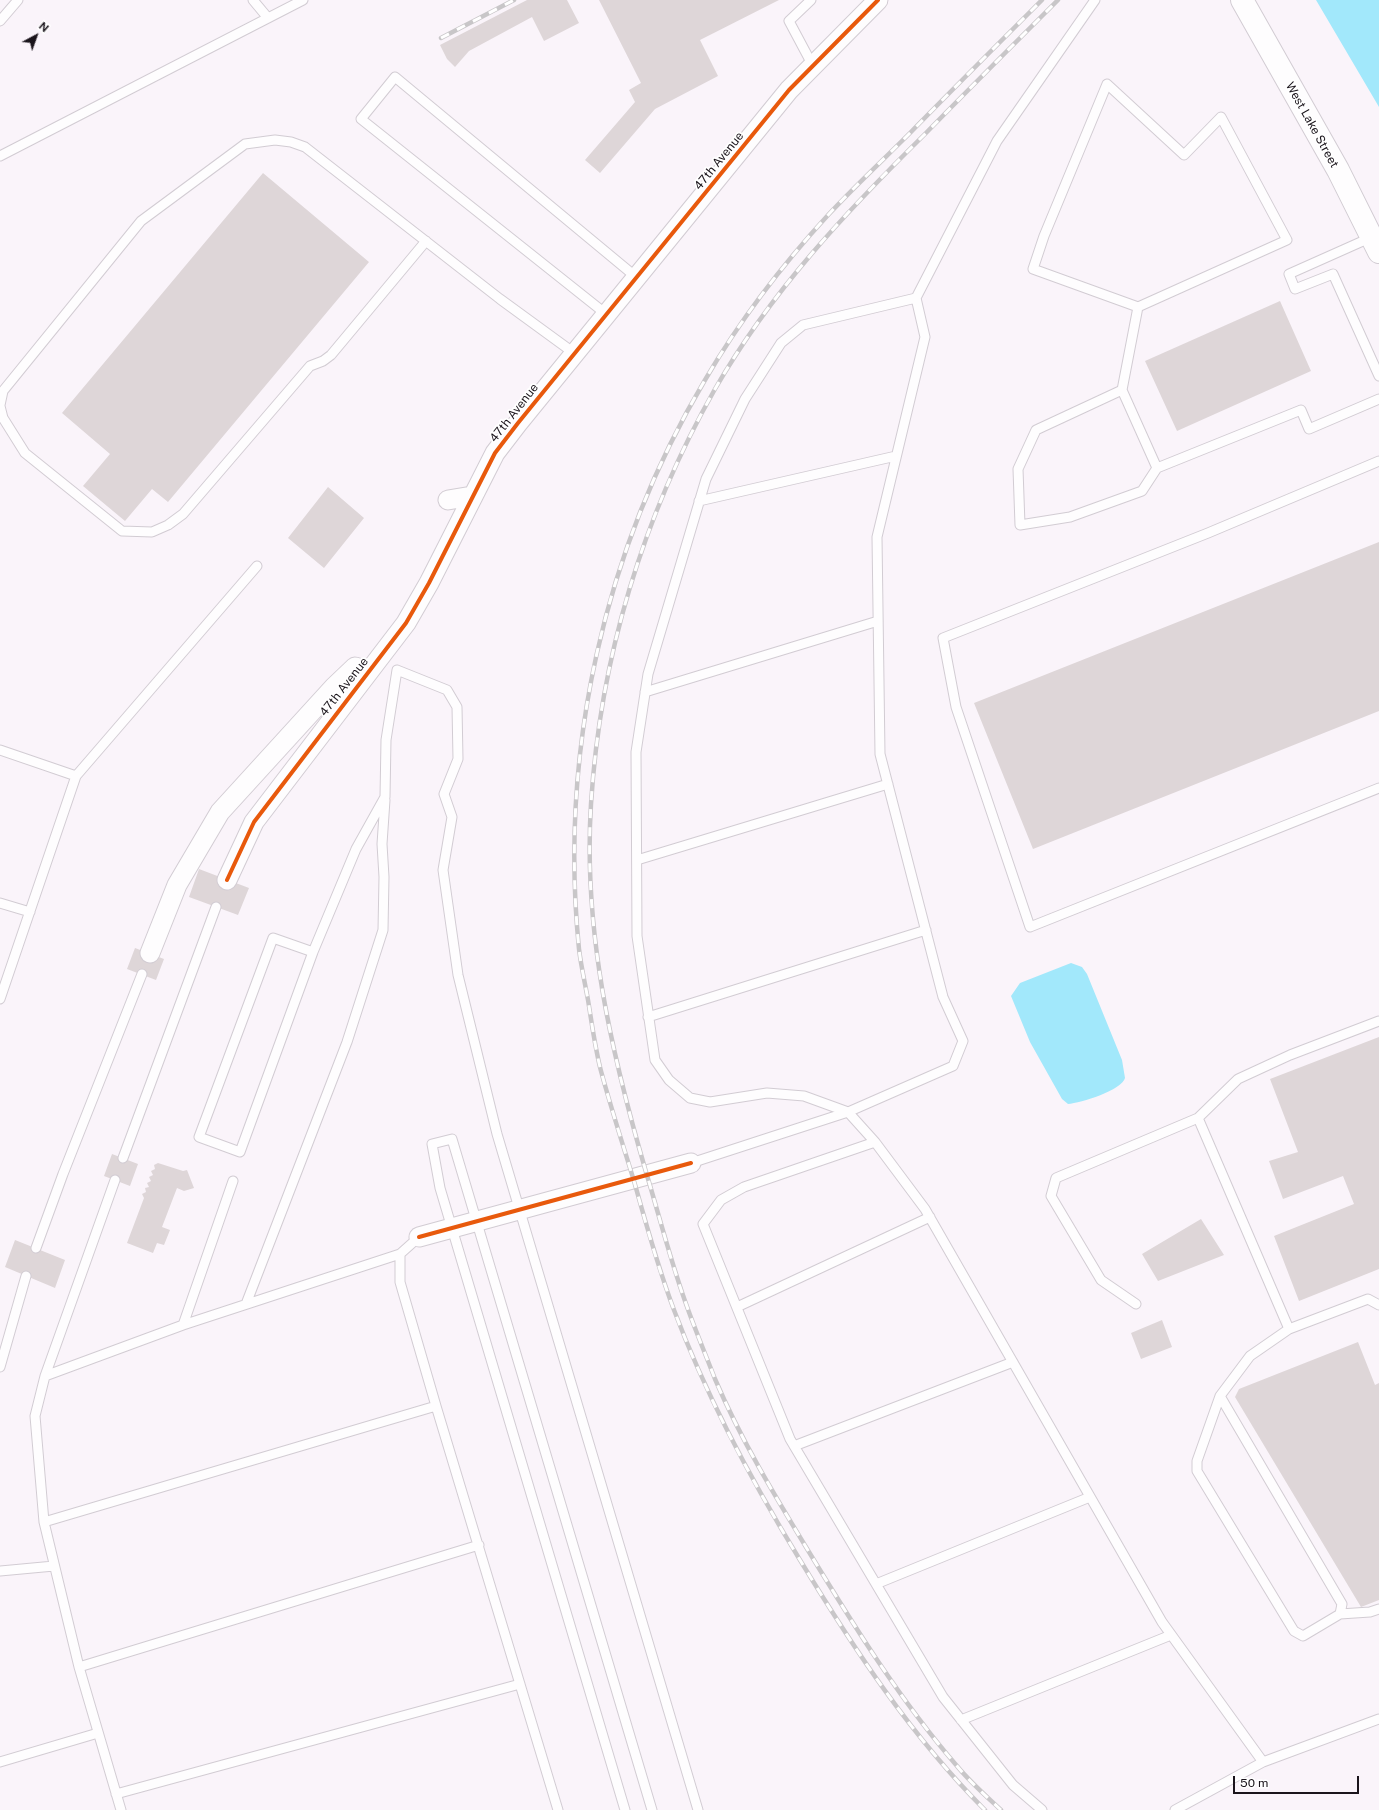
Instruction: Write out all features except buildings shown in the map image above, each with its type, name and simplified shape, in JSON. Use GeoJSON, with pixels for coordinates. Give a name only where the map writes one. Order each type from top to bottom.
{"type":"FeatureCollection","features":[{"type":"Feature","properties":{"kind":"main road","name":"West Lake Street"},"geometry":{"type":"LineString","coordinates":[[1242,0],[1338,170],[1358,210],[1377,237]]}},
{"type":"Feature","properties":{"kind":"street","name":"47th Avenue"},"geometry":{"type":"LineString","coordinates":[[226,880],[254,822],[385,665],[495,454],[574,353],[789,90],[878,0]]}},
{"type":"Feature","properties":{"kind":"street"},"geometry":{"type":"LineString","coordinates":[[448,500],[472,496]]}},
{"type":"Feature","properties":{"kind":"street","name":"47th Avenue"},"geometry":{"type":"LineString","coordinates":[[150,954],[177,885],[220,812],[334,687],[355,667],[385,665]]}},
{"type":"Feature","properties":{"kind":"street"},"geometry":{"type":"LineString","coordinates":[[419,1237],[691,1163]]}},
{"type":"Feature","properties":{"kind":"lane"},"geometry":{"type":"LineString","coordinates":[[0,21],[18,0]]}},
{"type":"Feature","properties":{"kind":"lane"},"geometry":{"type":"LineString","coordinates":[[253,0],[268,18]]}},
{"type":"Feature","properties":{"kind":"lane"},"geometry":{"type":"LineString","coordinates":[[0,156],[303,0]]}},
{"type":"Feature","properties":{"kind":"lane"},"geometry":{"type":"LineString","coordinates":[[811,0],[788,21],[813,66]]}},
{"type":"Feature","properties":{"kind":"lane"},"geometry":{"type":"LineString","coordinates":[[691,1163],[848,1112],[953,1066],[963,1041],[944,997],[880,754],[877,537],[925,337],[916,298],[997,141],[1095,0]]}},
{"type":"Feature","properties":{"kind":"lane"},"geometry":{"type":"LineString","coordinates":[[606,314],[361,119],[395,77],[636,277]]}},
{"type":"Feature","properties":{"kind":"lane"},"geometry":{"type":"LineString","coordinates":[[1107,84],[1184,155],[1221,116],[1286,240],[1138,307],[1034,269],[1044,236],[1107,84]]}},
{"type":"Feature","properties":{"kind":"lane"},"geometry":{"type":"LineString","coordinates":[[426,241],[331,355],[323,361],[310,366],[183,514],[168,525],[152,532],[122,531],[25,453],[3,418],[0,405],[3,391],[141,221],[245,144],[275,140],[291,142],[305,147],[574,353]]}},
{"type":"Feature","properties":{"kind":"lane"},"geometry":{"type":"LineString","coordinates":[[1377,237],[1289,274],[1295,289],[1333,274],[1379,376]]}},
{"type":"Feature","properties":{"kind":"lane"},"geometry":{"type":"LineString","coordinates":[[916,298],[803,325],[781,343],[745,399],[706,479],[648,674],[636,752],[637,936],[655,1060],[669,1080],[690,1098],[710,1102],[768,1093],[804,1096],[848,1112],[875,1142],[930,1217],[1162,1622],[1263,1762]]}},
{"type":"Feature","properties":{"kind":"lane"},"geometry":{"type":"LineString","coordinates":[[1138,307],[1122,390],[1157,468]]}},
{"type":"Feature","properties":{"kind":"lane"},"geometry":{"type":"LineString","coordinates":[[1122,390],[1036,430],[1018,469],[1020,525],[1070,516],[1142,491],[1157,468],[1301,410],[1309,429],[1379,399]]}},
{"type":"Feature","properties":{"kind":"lane"},"geometry":{"type":"LineString","coordinates":[[699,501],[896,456]]}},
{"type":"Feature","properties":{"kind":"lane"},"geometry":{"type":"LineString","coordinates":[[1379,461],[1200,536],[943,638],[956,706],[1030,927],[1379,788]]}},
{"type":"Feature","properties":{"kind":"lane"},"geometry":{"type":"LineString","coordinates":[[0,999],[76,776],[257,566]]}},
{"type":"Feature","properties":{"kind":"lane"},"geometry":{"type":"LineString","coordinates":[[645,692],[878,621]]}},
{"type":"Feature","properties":{"kind":"lane"},"geometry":{"type":"LineString","coordinates":[[246,1304],[347,1042],[383,930],[384,878],[382,844],[386,740],[385,665],[447,690],[458,707],[458,759],[444,794],[452,817],[443,870],[458,974],[497,1134],[698,1810]]}},
{"type":"Feature","properties":{"kind":"lane"},"geometry":{"type":"LineString","coordinates":[[0,750],[76,776]]}},
{"type":"Feature","properties":{"kind":"lane"},"geometry":{"type":"LineString","coordinates":[[636,860],[888,784]]}},
{"type":"Feature","properties":{"kind":"lane"},"geometry":{"type":"LineString","coordinates":[[313,952],[273,938],[198,1137],[240,1152],[313,952],[356,849],[385,797]]}},
{"type":"Feature","properties":{"kind":"lane"},"geometry":{"type":"LineString","coordinates":[[0,903],[30,912]]}},
{"type":"Feature","properties":{"kind":"lane"},"geometry":{"type":"LineString","coordinates":[[123,1158],[216,907]]}},
{"type":"Feature","properties":{"kind":"lane"},"geometry":{"type":"LineString","coordinates":[[648,1017],[926,930]]}},
{"type":"Feature","properties":{"kind":"lane"},"geometry":{"type":"LineString","coordinates":[[36,1248],[63,1174],[142,974]]}},
{"type":"Feature","properties":{"kind":"lane"},"geometry":{"type":"LineString","coordinates":[[1136,1304],[1101,1280],[1051,1196],[1056,1178],[1198,1118],[1238,1079],[1290,1055],[1379,1021]]}},
{"type":"Feature","properties":{"kind":"lane"},"geometry":{"type":"LineString","coordinates":[[1198,1118],[1288,1329]]}},
{"type":"Feature","properties":{"kind":"lane"},"geometry":{"type":"LineString","coordinates":[[625,1810],[440,1188],[432,1144],[452,1139],[652,1810]]}},
{"type":"Feature","properties":{"kind":"lane"},"geometry":{"type":"LineString","coordinates":[[875,1142],[744,1187],[721,1200],[703,1224],[794,1446],[943,1697],[1013,1785],[1042,1810]]}},
{"type":"Feature","properties":{"kind":"lane"},"geometry":{"type":"LineString","coordinates":[[115,1180],[45,1376],[35,1416],[44,1522],[79,1667],[121,1810]]}},
{"type":"Feature","properties":{"kind":"lane"},"geometry":{"type":"LineString","coordinates":[[184,1325],[233,1181]]}},
{"type":"Feature","properties":{"kind":"lane"},"geometry":{"type":"LineString","coordinates":[[736,1307],[930,1217]]}},
{"type":"Feature","properties":{"kind":"lane"},"geometry":{"type":"LineString","coordinates":[[45,1376],[184,1325],[400,1254],[419,1237]]}},
{"type":"Feature","properties":{"kind":"lane"},"geometry":{"type":"LineString","coordinates":[[400,1254],[400,1282],[558,1810]]}},
{"type":"Feature","properties":{"kind":"lane"},"geometry":{"type":"LineString","coordinates":[[0,1367],[26,1276]]}},
{"type":"Feature","properties":{"kind":"lane"},"geometry":{"type":"LineString","coordinates":[[1379,1305],[1368,1299],[1288,1329],[1250,1356],[1220,1396],[1197,1461],[1198,1471],[1294,1631],[1303,1636],[1340,1614],[1370,1612],[1379,1609]]}},
{"type":"Feature","properties":{"kind":"lane"},"geometry":{"type":"LineString","coordinates":[[794,1446],[1013,1362]]}},
{"type":"Feature","properties":{"kind":"lane"},"geometry":{"type":"LineString","coordinates":[[1220,1396],[1342,1604],[1340,1614]]}},
{"type":"Feature","properties":{"kind":"lane"},"geometry":{"type":"LineString","coordinates":[[44,1522],[436,1406]]}},
{"type":"Feature","properties":{"kind":"lane"},"geometry":{"type":"LineString","coordinates":[[876,1584],[1090,1497]]}},
{"type":"Feature","properties":{"kind":"lane"},"geometry":{"type":"LineString","coordinates":[[79,1667],[479,1545]]}},
{"type":"Feature","properties":{"kind":"lane"},"geometry":{"type":"LineString","coordinates":[[0,1571],[54,1566]]}},
{"type":"Feature","properties":{"kind":"lane"},"geometry":{"type":"LineString","coordinates":[[961,1720],[1171,1635]]}},
{"type":"Feature","properties":{"kind":"lane"},"geometry":{"type":"LineString","coordinates":[[116,1794],[520,1684]]}},
{"type":"Feature","properties":{"kind":"lane"},"geometry":{"type":"LineString","coordinates":[[1175,1810],[1263,1762],[1379,1719]]}},
{"type":"Feature","properties":{"kind":"lane"},"geometry":{"type":"LineString","coordinates":[[0,1762],[98,1733]]}},
{"type":"Feature","properties":{"kind":"water"},"geometry":{"type":"Polygon","coordinates":[[[1316,0],[1379,0],[1379,107],[1316,0]]]}},
{"type":"Feature","properties":{"kind":"water"},"geometry":{"type":"Polygon","coordinates":[[[1071,963],[1082,967],[1087,974],[1122,1060],[1125,1078],[1122,1083],[1109,1091],[1082,1101],[1068,1104],[1062,1099],[1030,1042],[1011,996],[1020,983],[1071,963]]]}},
{"type":"Feature","properties":{"kind":"railway"},"geometry":{"type":"LineString","coordinates":[[441,38],[514,0]]}},
{"type":"Feature","properties":{"kind":"railway"},"geometry":{"type":"LineString","coordinates":[[985,1810],[958,1782],[908,1722],[841,1626],[764,1500],[747,1469],[715,1407],[687,1343],[657,1262],[597,1054],[579,949],[575,875],[576,801],[583,727],[597,654],[615,583],[640,513],[670,445],[705,380],[747,314],[812,233],[849,193],[1042,0]]}},
{"type":"Feature","properties":{"kind":"railway"},"geometry":{"type":"LineString","coordinates":[[1001,1810],[967,1778],[936,1741],[878,1662],[771,1489],[747,1446],[715,1379],[688,1311],[669,1253],[633,1127],[611,1036],[602,990],[591,898],[591,804],[596,749],[604,695],[615,642],[629,589],[646,538],[667,487],[689,437],[715,389],[761,318],[786,285],[839,223],[867,192],[1058,0]]}},
{"type":"Feature","properties":{"kind":"cycle path"},"geometry":{"type":"LineString","coordinates":[[227,880],[254,822],[406,623],[429,583],[495,453],[789,90],[878,0]]}},
{"type":"Feature","properties":{"kind":"cycle path"},"geometry":{"type":"LineString","coordinates":[[419,1237],[691,1163]]}}]}
